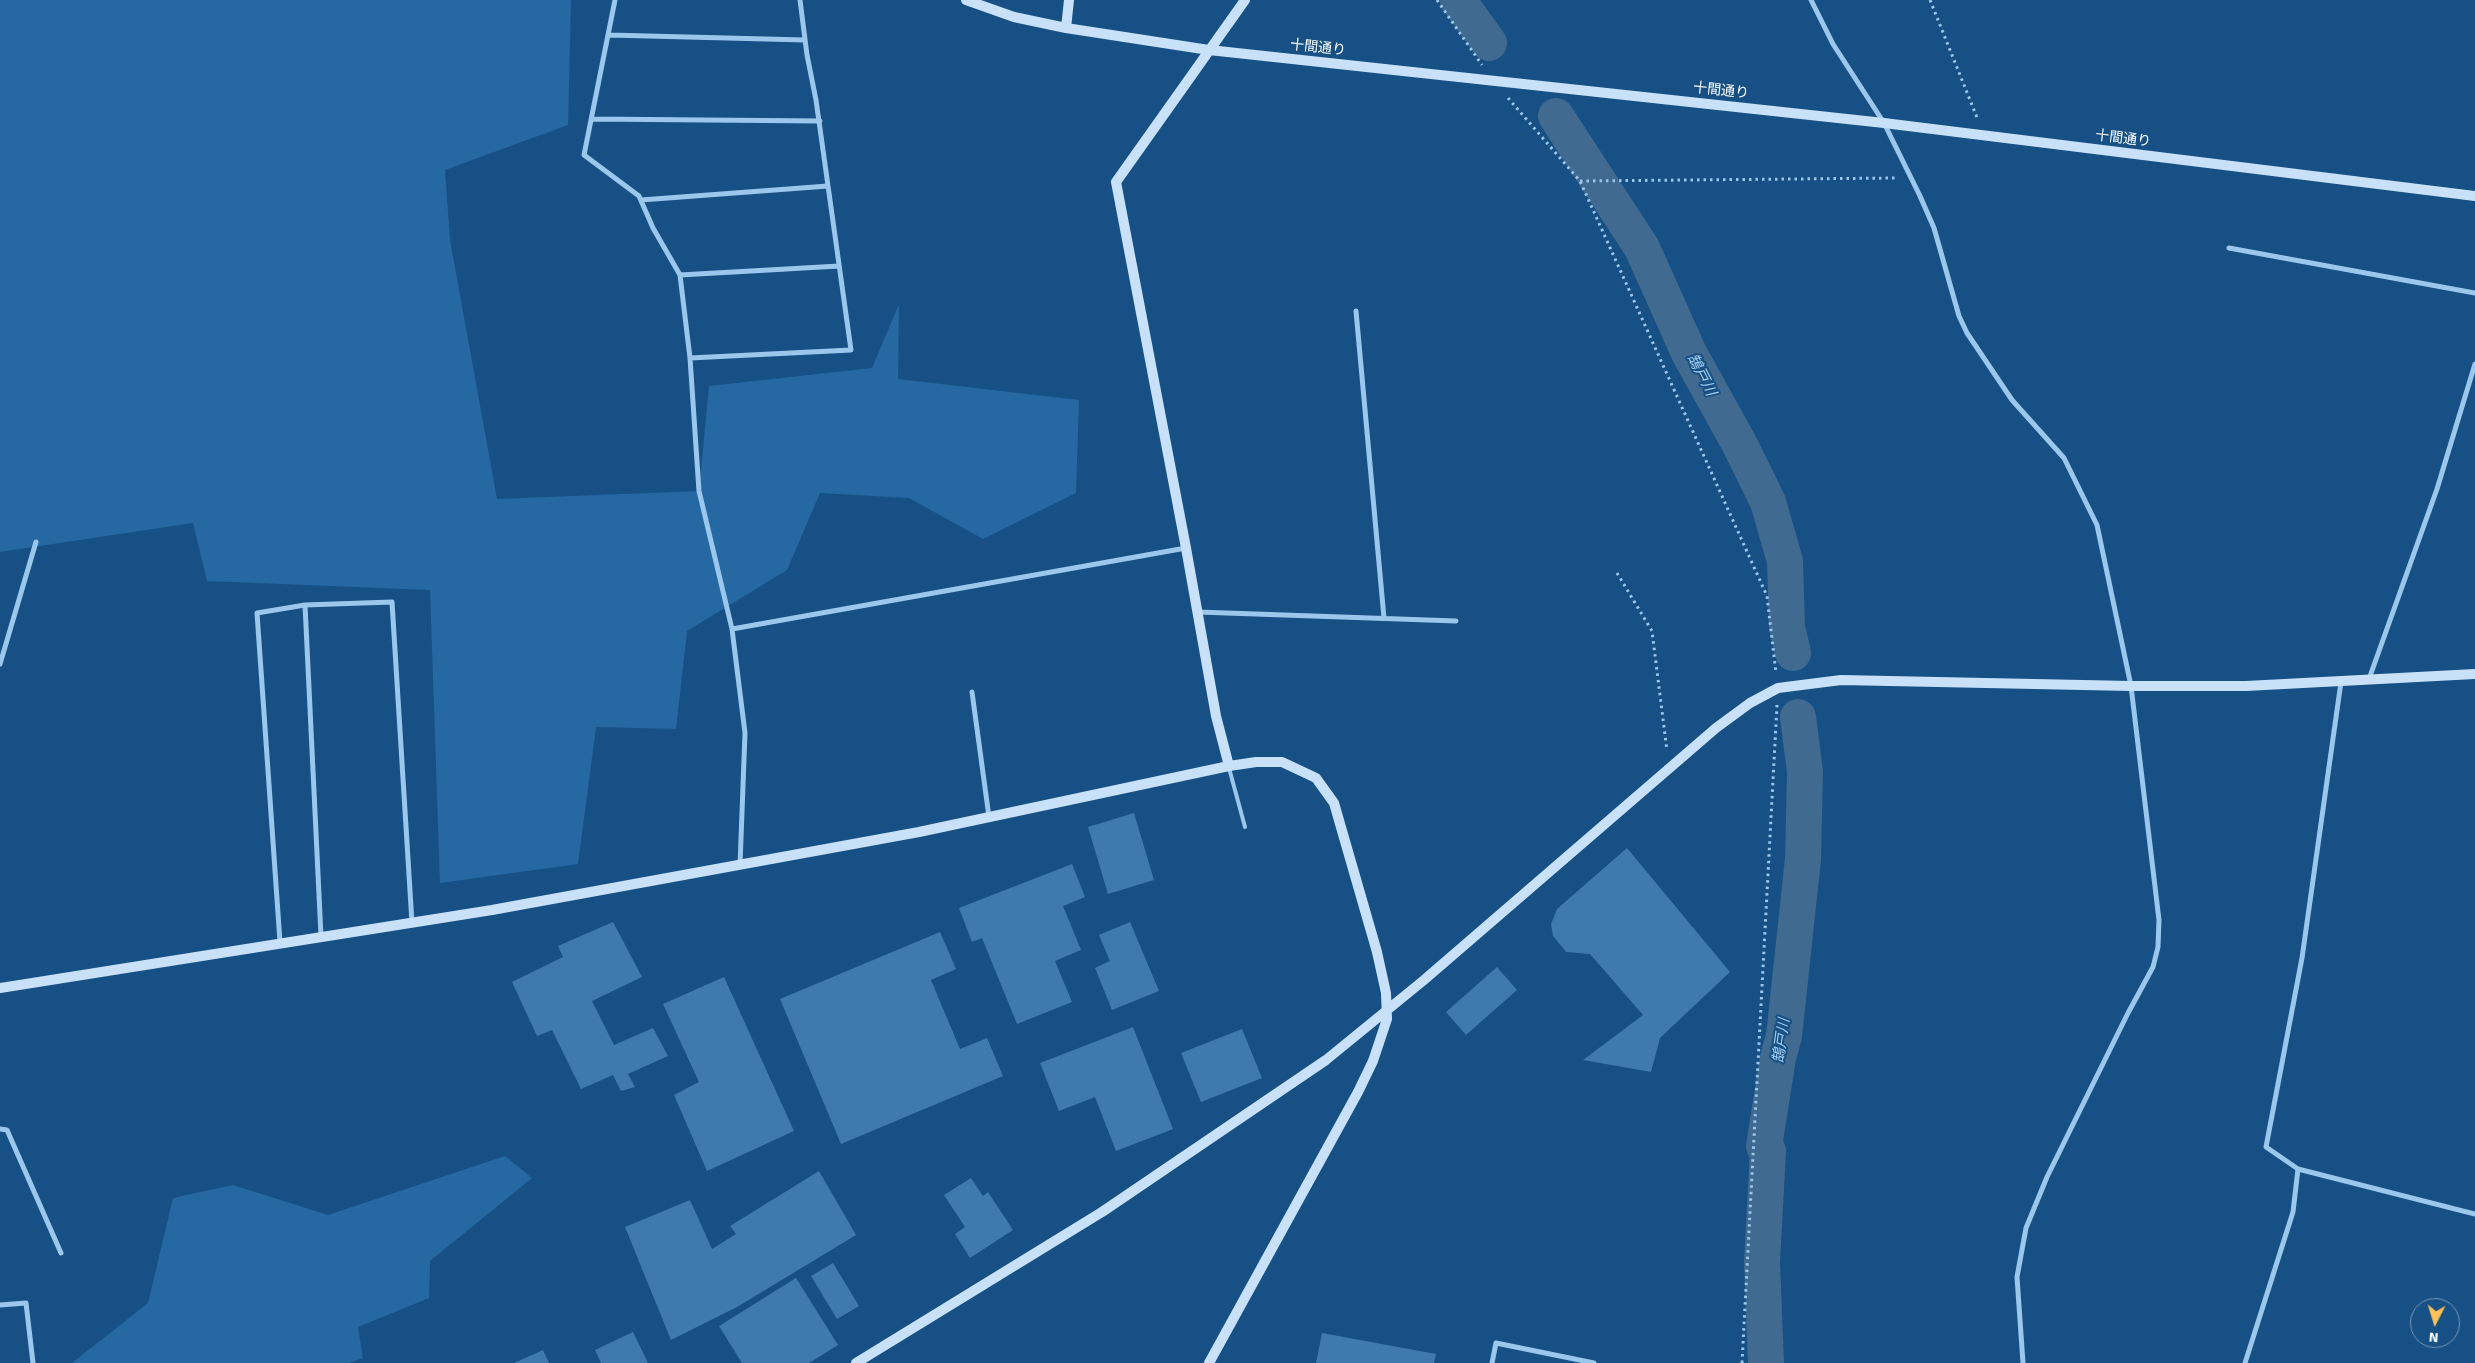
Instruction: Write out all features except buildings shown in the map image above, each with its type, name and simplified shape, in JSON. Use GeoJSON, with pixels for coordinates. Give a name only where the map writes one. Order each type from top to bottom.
{"type":"FeatureCollection","features":[{"type":"Feature","properties":{"kind":"street"},"geometry":{"type":"LineString","coordinates":[[615,0],[584,155],[639,196],[653,228],[680,275],[690,358],[699,491],[732,629],[745,733],[740,865]]}},
{"type":"Feature","properties":{"kind":"street"},"geometry":{"type":"LineString","coordinates":[[690,358],[851,350],[820,121],[805,40],[800,0]]}},
{"type":"Feature","properties":{"kind":"street","name":"十間通り"},"geometry":{"type":"LineString","coordinates":[[966,0],[1014,16],[1066,28],[1210,50],[1884,123],[2475,196]]}},
{"type":"Feature","properties":{"kind":"street"},"geometry":{"type":"LineString","coordinates":[[1066,28],[1069,0]]}},
{"type":"Feature","properties":{"kind":"street"},"geometry":{"type":"LineString","coordinates":[[1229,766],[1216,716],[1116,182],[1245,0]]}},
{"type":"Feature","properties":{"kind":"street"},"geometry":{"type":"LineString","coordinates":[[1811,0],[1833,44],[1884,123],[1911,178],[1934,228],[1959,316],[1967,333],[2012,400],[2064,458],[2098,525],[2131,686],[2159,920],[2158,947],[2153,967],[2128,1013],[2047,1177],[2026,1228],[2018,1277],[2023,1363]]}},
{"type":"Feature","properties":{"kind":"street"},"geometry":{"type":"LineString","coordinates":[[609,35],[805,40]]}},
{"type":"Feature","properties":{"kind":"street"},"geometry":{"type":"LineString","coordinates":[[591,119],[820,121]]}},
{"type":"Feature","properties":{"kind":"street"},"geometry":{"type":"LineString","coordinates":[[641,200],[828,186]]}},
{"type":"Feature","properties":{"kind":"street"},"geometry":{"type":"LineString","coordinates":[[2229,248],[2475,293]]}},
{"type":"Feature","properties":{"kind":"street"},"geometry":{"type":"LineString","coordinates":[[680,275],[840,266]]}},
{"type":"Feature","properties":{"kind":"street"},"geometry":{"type":"LineString","coordinates":[[1356,311],[1384,618]]}},
{"type":"Feature","properties":{"kind":"street"},"geometry":{"type":"LineString","coordinates":[[2369,680],[2437,489],[2475,364]]}},
{"type":"Feature","properties":{"kind":"street"},"geometry":{"type":"LineString","coordinates":[[0,664],[36,542]]}},
{"type":"Feature","properties":{"kind":"street"},"geometry":{"type":"LineString","coordinates":[[732,629],[1186,548]]}},
{"type":"Feature","properties":{"kind":"street"},"geometry":{"type":"LineString","coordinates":[[280,942],[257,613],[306,605],[392,602],[412,923]]}},
{"type":"Feature","properties":{"kind":"street"},"geometry":{"type":"LineString","coordinates":[[306,605],[320,936]]}},
{"type":"Feature","properties":{"kind":"street"},"geometry":{"type":"LineString","coordinates":[[1198,612],[1456,621]]}},
{"type":"Feature","properties":{"kind":"street"},"geometry":{"type":"LineString","coordinates":[[856,1363],[1102,1212],[1326,1060],[1388,1010],[1716,728],[1750,703],[1778,688],[1840,680],[2131,686],[2341,682],[2475,674]]}},
{"type":"Feature","properties":{"kind":"street"},"geometry":{"type":"LineString","coordinates":[[2341,682],[2302,958],[2266,1147],[2298,1169],[2475,1214]]}},
{"type":"Feature","properties":{"kind":"street"},"geometry":{"type":"LineString","coordinates":[[972,692],[989,818]]}},
{"type":"Feature","properties":{"kind":"street"},"geometry":{"type":"LineString","coordinates":[[0,988],[280,942],[412,923],[740,865],[989,818],[1160,779],[1229,766],[1256,762],[1282,762],[1316,778],[1334,803],[1378,952],[1388,1010],[1386,1028],[1358,1092],[1209,1363]]}},
{"type":"Feature","properties":{"kind":"street"},"geometry":{"type":"LineString","coordinates":[[0,1129],[7,1130],[62,1253]]}},
{"type":"Feature","properties":{"kind":"street"},"geometry":{"type":"LineString","coordinates":[[2245,1363],[2293,1212],[2298,1169]]}},
{"type":"Feature","properties":{"kind":"street"},"geometry":{"type":"LineString","coordinates":[[0,1305],[26,1303],[33,1363]]}},
{"type":"Feature","properties":{"kind":"street"},"geometry":{"type":"LineString","coordinates":[[1492,1363],[1496,1343],[1594,1363]]}},
{"type":"Feature","properties":{"kind":"lane"},"geometry":{"type":"LineString","coordinates":[[1229,766],[1245,828]]}},
{"type":"Feature","properties":{"kind":"path"},"geometry":{"type":"LineString","coordinates":[[1437,0],[1492,80],[1580,181],[1768,596],[1778,688],[1742,1363]]}},
{"type":"Feature","properties":{"kind":"path"},"geometry":{"type":"LineString","coordinates":[[1930,0],[1984,135]]}},
{"type":"Feature","properties":{"kind":"path"},"geometry":{"type":"LineString","coordinates":[[1580,181],[1911,178]]}},
{"type":"Feature","properties":{"kind":"path"},"geometry":{"type":"LineString","coordinates":[[1616,573],[1652,631],[1669,770]]}},
{"type":"Feature","properties":{"kind":"shaded area"},"geometry":{"type":"Polygon","coordinates":[[[0,0],[571,0],[568,125],[445,170],[450,240],[497,499],[699,491],[709,386],[872,368],[899,304],[898,379],[1079,400],[1076,493],[983,539],[909,498],[820,493],[787,570],[687,631],[676,729],[596,727],[578,864],[440,883],[430,590],[207,581],[193,523],[0,552],[0,0]]]}},
{"type":"Feature","properties":{"kind":"shaded area"},"geometry":{"type":"Polygon","coordinates":[[[505,1156],[532,1178],[430,1261],[429,1298],[358,1327],[363,1358],[349,1363],[72,1363],[148,1303],[173,1198],[233,1185],[328,1215],[505,1156]]]}},
{"type":"Feature","properties":{"kind":"waterway","name":"鵠戸川"},"geometry":{"type":"LineString","coordinates":[[1458,0],[1489,43]]}},
{"type":"Feature","properties":{"kind":"waterway","name":"鵠戸川"},"geometry":{"type":"LineString","coordinates":[[1556,116],[1642,248],[1689,353],[1740,445],[1768,502],[1785,561],[1787,627],[1793,653]]}},
{"type":"Feature","properties":{"kind":"waterway","name":"鵠戸川"},"geometry":{"type":"LineString","coordinates":[[1766,1363],[1762,1262],[1768,1151],[1764,1146],[1778,1058],[1784,1036],[1803,859],[1805,772],[1798,717]]}}]}
